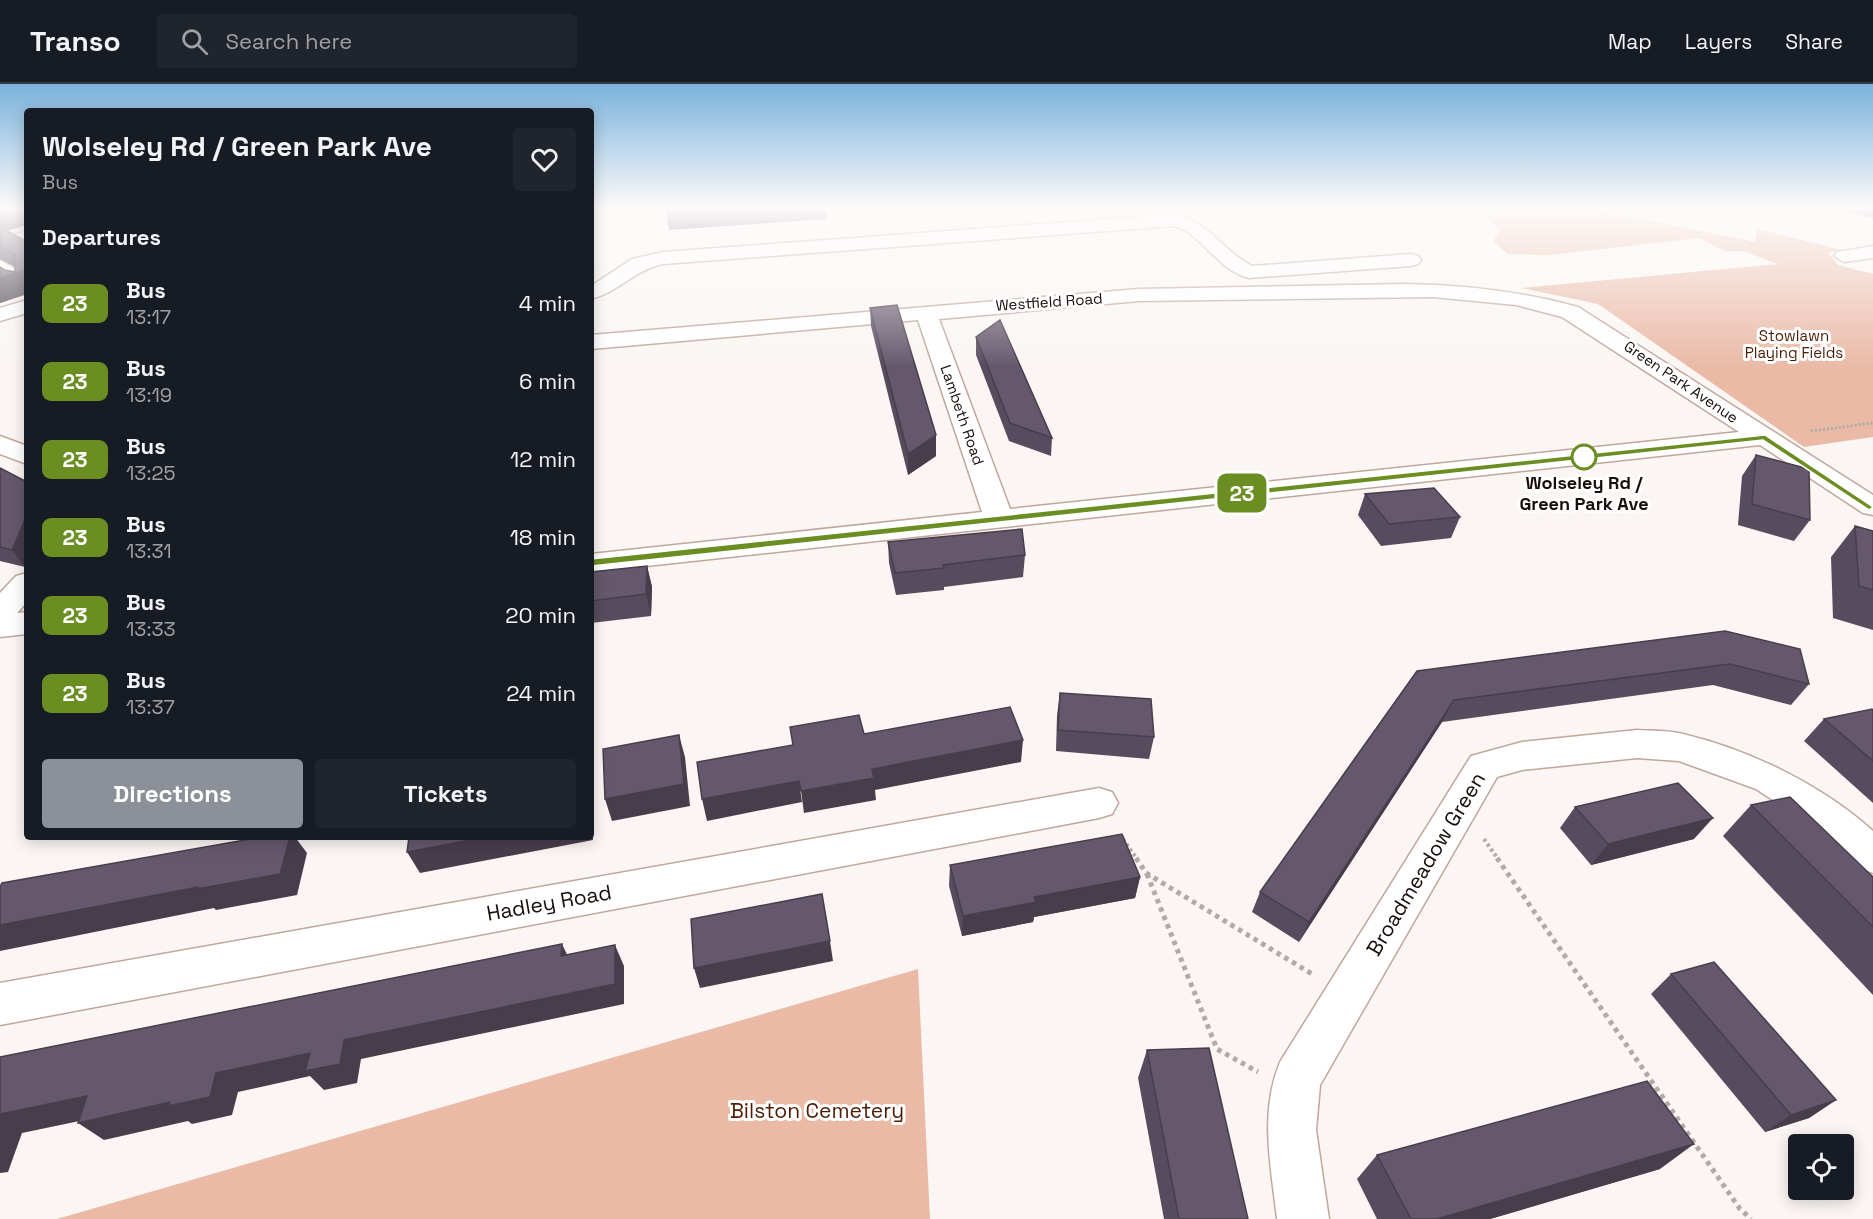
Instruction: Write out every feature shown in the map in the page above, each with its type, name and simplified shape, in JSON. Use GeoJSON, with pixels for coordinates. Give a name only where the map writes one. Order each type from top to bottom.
{"type":"FeatureCollection","features":[{"type":"Feature","properties":{"kind":"main road"},"geometry":{"type":"LineString","coordinates":[[594,292],[639,263],[649,261]]}},
{"type":"Feature","properties":{"kind":"main road"},"geometry":{"type":"LineString","coordinates":[[1228,261],[1233,266],[1249,272],[1411,261]]}},
{"type":"Feature","properties":{"kind":"main road"},"geometry":{"type":"LineString","coordinates":[[0,266],[24,283]]}},
{"type":"Feature","properties":{"kind":"main road","name":"Westfield Road"},"geometry":{"type":"LineString","coordinates":[[594,342],[926,312],[1226,292],[1427,290],[1498,296],[1544,303]]}},
{"type":"Feature","properties":{"kind":"main road","name":"Green Park Avenue"},"geometry":{"type":"LineString","coordinates":[[1544,303],[1570,312],[1609,334],[1873,507]]}},
{"type":"Feature","properties":{"kind":"main road"},"geometry":{"type":"LineString","coordinates":[[0,315],[24,307]]}},
{"type":"Feature","properties":{"kind":"main road","name":"Lambeth Road"},"geometry":{"type":"LineString","coordinates":[[926,312],[999,519]]}},
{"type":"Feature","properties":{"kind":"main road"},"geometry":{"type":"LineString","coordinates":[[594,563],[1765,437]]}},
{"type":"Feature","properties":{"kind":"main road"},"geometry":{"type":"LineString","coordinates":[[0,444],[24,455]]}},
{"type":"Feature","properties":{"kind":"main road"},"geometry":{"type":"LineString","coordinates":[[0,612],[24,586]]}},
{"type":"Feature","properties":{"kind":"main road"},"geometry":{"type":"LineString","coordinates":[[0,626],[24,623]]}},
{"type":"Feature","properties":{"kind":"main road","name":"Broadmeadow Green"},"geometry":{"type":"LineString","coordinates":[[1303,1219],[1291,1130],[1297,1079],[1459,804],[1484,766],[1522,756],[1637,744],[1682,747],[1769,779],[1837,822],[1873,856]]}},
{"type":"Feature","properties":{"kind":"main road","name":"Hadley Road"},"geometry":{"type":"LineString","coordinates":[[0,1004],[1099,803]]}},
{"type":"Feature","properties":{"kind":"path"},"geometry":{"type":"LineString","coordinates":[[1765,437],[1873,423]]}},
{"type":"Feature","properties":{"kind":"path"},"geometry":{"type":"LineString","coordinates":[[1099,803],[1146,873],[1217,1049],[1296,1094]]}},
{"type":"Feature","properties":{"kind":"path"},"geometry":{"type":"LineString","coordinates":[[1459,804],[1740,1209],[1751,1219]]}},
{"type":"Feature","properties":{"kind":"path"},"geometry":{"type":"LineString","coordinates":[[1146,873],[1347,995]]}},
{"type":"Feature","properties":{"kind":"green space","name":"Stowlawn Playing Fields"},"geometry":{"type":"Polygon","coordinates":[[[1770,261],[1835,261],[1838,265],[1873,274],[1873,437],[1804,447],[1598,304],[1521,288],[1778,264],[1770,261]]]}},
{"type":"Feature","properties":{"kind":"green space","name":"Bilston Cemetery"},"geometry":{"type":"Polygon","coordinates":[[[918,969],[930,1219],[57,1219],[918,969]]]}},
{"type":"Feature","properties":{"kind":"building"},"geometry":{"type":"Polygon","coordinates":[[[15,261],[24,261],[24,270],[0,278],[0,267],[15,272],[15,261]]]}},
{"type":"Feature","properties":{"kind":"building"},"geometry":{"type":"Polygon","coordinates":[[[897,305],[936,435],[908,454],[870,308],[897,305]]]}},
{"type":"Feature","properties":{"kind":"building"},"geometry":{"type":"Polygon","coordinates":[[[1000,320],[1052,438],[1010,423],[976,337],[1000,320]]]}},
{"type":"Feature","properties":{"kind":"building"},"geometry":{"type":"Polygon","coordinates":[[[1756,455],[1809,469],[1810,520],[1752,504],[1756,455]]]}},
{"type":"Feature","properties":{"kind":"building"},"geometry":{"type":"Polygon","coordinates":[[[0,468],[24,480],[24,522],[12,550],[0,547],[0,468]]]}},
{"type":"Feature","properties":{"kind":"building"},"geometry":{"type":"Polygon","coordinates":[[[1434,488],[1460,517],[1389,524],[1365,494],[1434,488]]]}},
{"type":"Feature","properties":{"kind":"building"},"geometry":{"type":"Polygon","coordinates":[[[1855,526],[1873,531],[1873,590],[1859,586],[1855,526]]]}},
{"type":"Feature","properties":{"kind":"building"},"geometry":{"type":"Polygon","coordinates":[[[1022,529],[1025,555],[895,573],[888,542],[1022,529]]]}},
{"type":"Feature","properties":{"kind":"building"},"geometry":{"type":"Polygon","coordinates":[[[647,566],[646,594],[594,601],[594,572],[647,566]]]}},
{"type":"Feature","properties":{"kind":"building"},"geometry":{"type":"Polygon","coordinates":[[[1725,631],[1800,649],[1809,684],[1730,664],[1454,700],[1309,922],[1260,892],[1417,671],[1725,631]]]}},
{"type":"Feature","properties":{"kind":"building"},"geometry":{"type":"Polygon","coordinates":[[[1060,693],[1151,699],[1154,737],[1058,730],[1060,693]]]}},
{"type":"Feature","properties":{"kind":"building"},"geometry":{"type":"Polygon","coordinates":[[[1010,707],[1023,740],[872,769],[874,778],[801,791],[799,781],[702,799],[697,762],[793,745],[790,727],[859,715],[864,734],[1010,707]]]}},
{"type":"Feature","properties":{"kind":"building"},"geometry":{"type":"Polygon","coordinates":[[[1872,709],[1873,711],[1873,761],[1824,719],[1872,709]]]}},
{"type":"Feature","properties":{"kind":"building"},"geometry":{"type":"Polygon","coordinates":[[[679,735],[684,784],[605,799],[603,749],[679,735]]]}},
{"type":"Feature","properties":{"kind":"building"},"geometry":{"type":"Polygon","coordinates":[[[1678,783],[1713,818],[1608,844],[1575,807],[1678,783]]]}},
{"type":"Feature","properties":{"kind":"building"},"geometry":{"type":"Polygon","coordinates":[[[1790,797],[1873,877],[1873,927],[1751,805],[1790,797]]]}},
{"type":"Feature","properties":{"kind":"building"},"geometry":{"type":"Polygon","coordinates":[[[1122,834],[1140,877],[1034,897],[1036,902],[963,916],[950,865],[1122,834]]]}},
{"type":"Feature","properties":{"kind":"building"},"geometry":{"type":"Polygon","coordinates":[[[244,840],[289,840],[280,874],[197,889],[198,887],[0,925],[0,887],[2,883],[244,840]]]}},
{"type":"Feature","properties":{"kind":"building"},"geometry":{"type":"Polygon","coordinates":[[[409,840],[470,840],[407,852],[409,840]]]}},
{"type":"Feature","properties":{"kind":"building"},"geometry":{"type":"Polygon","coordinates":[[[822,894],[830,941],[694,968],[691,919],[822,894]]]}},
{"type":"Feature","properties":{"kind":"building"},"geometry":{"type":"Polygon","coordinates":[[[562,944],[561,956],[615,945],[615,984],[344,1040],[340,1064],[305,1071],[310,1053],[216,1073],[210,1097],[168,1106],[170,1102],[78,1123],[87,1096],[0,1114],[0,1057],[562,944]]]}},
{"type":"Feature","properties":{"kind":"building"},"geometry":{"type":"Polygon","coordinates":[[[1714,962],[1836,1100],[1791,1115],[1671,974],[1714,962]]]}},
{"type":"Feature","properties":{"kind":"building"},"geometry":{"type":"Polygon","coordinates":[[[1209,1048],[1248,1219],[1179,1219],[1147,1050],[1209,1048]]]}},
{"type":"Feature","properties":{"kind":"building"},"geometry":{"type":"Polygon","coordinates":[[[1647,1081],[1694,1144],[1437,1219],[1411,1219],[1377,1155],[1647,1081]]]}},
{"type":"Feature","properties":{"kind":"bus line","name":"23"},"geometry":{"type":"LineString","coordinates":[[594,563],[1765,437],[1873,507]]}},
{"type":"Feature","properties":{"kind":"place","name":"Wolseley Rd / Green Park Ave"},"geometry":{"type":"Point","coordinates":[1584,457]}}]}
